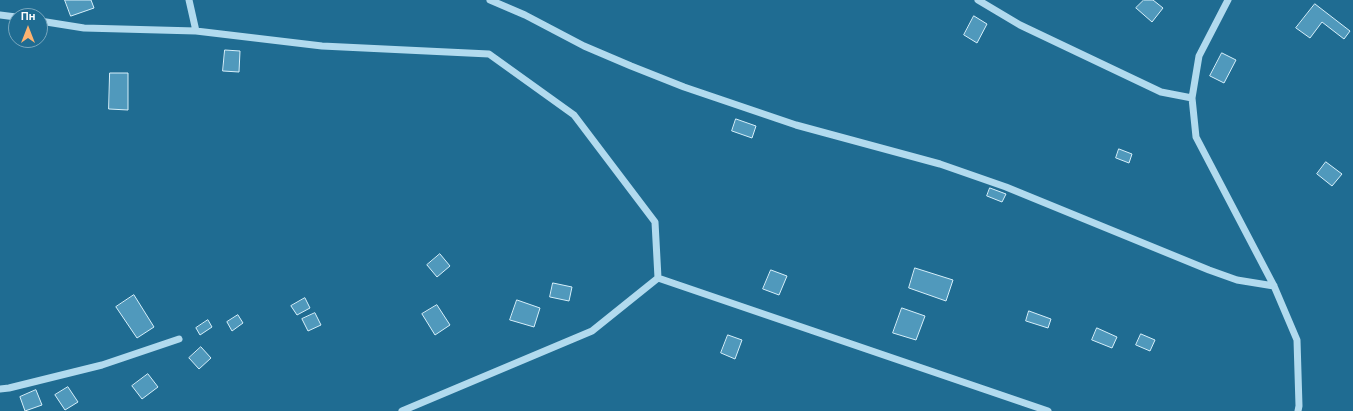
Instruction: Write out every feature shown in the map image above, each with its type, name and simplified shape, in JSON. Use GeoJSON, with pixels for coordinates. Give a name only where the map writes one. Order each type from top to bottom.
{"type":"FeatureCollection","features":[{"type":"Feature","properties":{"kind":"street"},"geometry":{"type":"LineString","coordinates":[[189,0],[196,31]]}},
{"type":"Feature","properties":{"kind":"street"},"geometry":{"type":"LineString","coordinates":[[490,0],[525,14],[584,46],[684,87],[796,125],[947,167],[1020,192],[1209,270],[1238,280],[1274,286]]}},
{"type":"Feature","properties":{"kind":"street"},"geometry":{"type":"LineString","coordinates":[[978,0],[1020,25],[1161,92],[1192,98]]}},
{"type":"Feature","properties":{"kind":"street"},"geometry":{"type":"LineString","coordinates":[[1228,0],[1199,56],[1192,98],[1196,137],[1274,286],[1297,340],[1298,411]]}},
{"type":"Feature","properties":{"kind":"street"},"geometry":{"type":"LineString","coordinates":[[48,22],[84,28],[196,31],[322,46],[489,54],[574,115],[654,222],[658,278]]}},
{"type":"Feature","properties":{"kind":"street"},"geometry":{"type":"LineString","coordinates":[[402,411],[592,331],[658,278]]}},
{"type":"Feature","properties":{"kind":"street"},"geometry":{"type":"LineString","coordinates":[[658,278],[1048,411]]}},
{"type":"Feature","properties":{"kind":"street"},"geometry":{"type":"LineString","coordinates":[[0,389],[102,365],[179,339]]}},
{"type":"Feature","properties":{"kind":"building"},"geometry":{"type":"Polygon","coordinates":[[[65,0],[91,0],[94,8],[71,16],[65,0]]]}},
{"type":"Feature","properties":{"kind":"building"},"geometry":{"type":"Polygon","coordinates":[[[1144,0],[1153,0],[1163,8],[1152,22],[1136,8],[1144,0]]]}},
{"type":"Feature","properties":{"kind":"building"},"geometry":{"type":"Polygon","coordinates":[[[1315,4],[1350,31],[1344,39],[1322,22],[1310,38],[1296,28],[1315,4]]]}},
{"type":"Feature","properties":{"kind":"building"},"geometry":{"type":"Polygon","coordinates":[[[974,16],[987,24],[977,43],[964,35],[974,16]]]}},
{"type":"Feature","properties":{"kind":"building"},"geometry":{"type":"Polygon","coordinates":[[[225,50],[240,51],[239,72],[223,71],[225,50]]]}},
{"type":"Feature","properties":{"kind":"building"},"geometry":{"type":"Polygon","coordinates":[[[1222,53],[1236,60],[1224,83],[1210,76],[1222,53]]]}},
{"type":"Feature","properties":{"kind":"building"},"geometry":{"type":"Polygon","coordinates":[[[110,73],[128,73],[128,110],[109,109],[110,73]]]}},
{"type":"Feature","properties":{"kind":"building"},"geometry":{"type":"Polygon","coordinates":[[[736,119],[756,126],[752,138],[732,131],[736,119]]]}},
{"type":"Feature","properties":{"kind":"building"},"geometry":{"type":"Polygon","coordinates":[[[1119,149],[1132,154],[1129,163],[1116,158],[1119,149]]]}},
{"type":"Feature","properties":{"kind":"building"},"geometry":{"type":"Polygon","coordinates":[[[1326,162],[1342,174],[1332,186],[1317,174],[1326,162]]]}},
{"type":"Feature","properties":{"kind":"building"},"geometry":{"type":"Polygon","coordinates":[[[990,188],[1006,194],[1002,202],[987,196],[990,188]]]}},
{"type":"Feature","properties":{"kind":"building"},"geometry":{"type":"Polygon","coordinates":[[[440,254],[450,266],[437,277],[427,265],[440,254]]]}},
{"type":"Feature","properties":{"kind":"building"},"geometry":{"type":"Polygon","coordinates":[[[915,268],[953,280],[946,301],[909,288],[915,268]]]}},
{"type":"Feature","properties":{"kind":"building"},"geometry":{"type":"Polygon","coordinates":[[[771,270],[787,276],[779,295],[763,289],[771,270]]]}},
{"type":"Feature","properties":{"kind":"building"},"geometry":{"type":"Polygon","coordinates":[[[553,283],[572,287],[569,301],[550,297],[553,283]]]}},
{"type":"Feature","properties":{"kind":"building"},"geometry":{"type":"Polygon","coordinates":[[[134,295],[154,327],[137,338],[116,307],[134,295]]]}},
{"type":"Feature","properties":{"kind":"building"},"geometry":{"type":"Polygon","coordinates":[[[305,298],[310,308],[297,315],[291,306],[305,298]]]}},
{"type":"Feature","properties":{"kind":"building"},"geometry":{"type":"Polygon","coordinates":[[[517,300],[540,308],[534,327],[510,320],[517,300]]]}},
{"type":"Feature","properties":{"kind":"building"},"geometry":{"type":"Polygon","coordinates":[[[437,305],[450,325],[435,335],[422,314],[437,305]]]}},
{"type":"Feature","properties":{"kind":"building"},"geometry":{"type":"Polygon","coordinates":[[[902,308],[925,316],[916,340],[893,333],[902,308]]]}},
{"type":"Feature","properties":{"kind":"building"},"geometry":{"type":"Polygon","coordinates":[[[1029,311],[1051,319],[1048,328],[1026,321],[1029,311]]]}},
{"type":"Feature","properties":{"kind":"building"},"geometry":{"type":"Polygon","coordinates":[[[315,313],[321,325],[308,331],[302,319],[315,313]]]}},
{"type":"Feature","properties":{"kind":"building"},"geometry":{"type":"Polygon","coordinates":[[[238,315],[243,323],[232,331],[227,322],[238,315]]]}},
{"type":"Feature","properties":{"kind":"building"},"geometry":{"type":"Polygon","coordinates":[[[208,320],[212,327],[200,335],[196,328],[208,320]]]}},
{"type":"Feature","properties":{"kind":"building"},"geometry":{"type":"Polygon","coordinates":[[[1097,328],[1117,337],[1112,348],[1092,340],[1097,328]]]}},
{"type":"Feature","properties":{"kind":"building"},"geometry":{"type":"Polygon","coordinates":[[[1141,334],[1155,340],[1150,351],[1136,345],[1141,334]]]}},
{"type":"Feature","properties":{"kind":"building"},"geometry":{"type":"Polygon","coordinates":[[[728,335],[742,340],[735,359],[721,353],[728,335]]]}},
{"type":"Feature","properties":{"kind":"building"},"geometry":{"type":"Polygon","coordinates":[[[201,347],[211,358],[199,369],[189,358],[201,347]]]}},
{"type":"Feature","properties":{"kind":"building"},"geometry":{"type":"Polygon","coordinates":[[[148,374],[158,387],[142,399],[132,386],[148,374]]]}},
{"type":"Feature","properties":{"kind":"building"},"geometry":{"type":"Polygon","coordinates":[[[68,387],[78,402],[65,410],[55,395],[68,387]]]}},
{"type":"Feature","properties":{"kind":"building"},"geometry":{"type":"Polygon","coordinates":[[[36,390],[42,405],[25,411],[20,397],[36,390]]]}}]}
